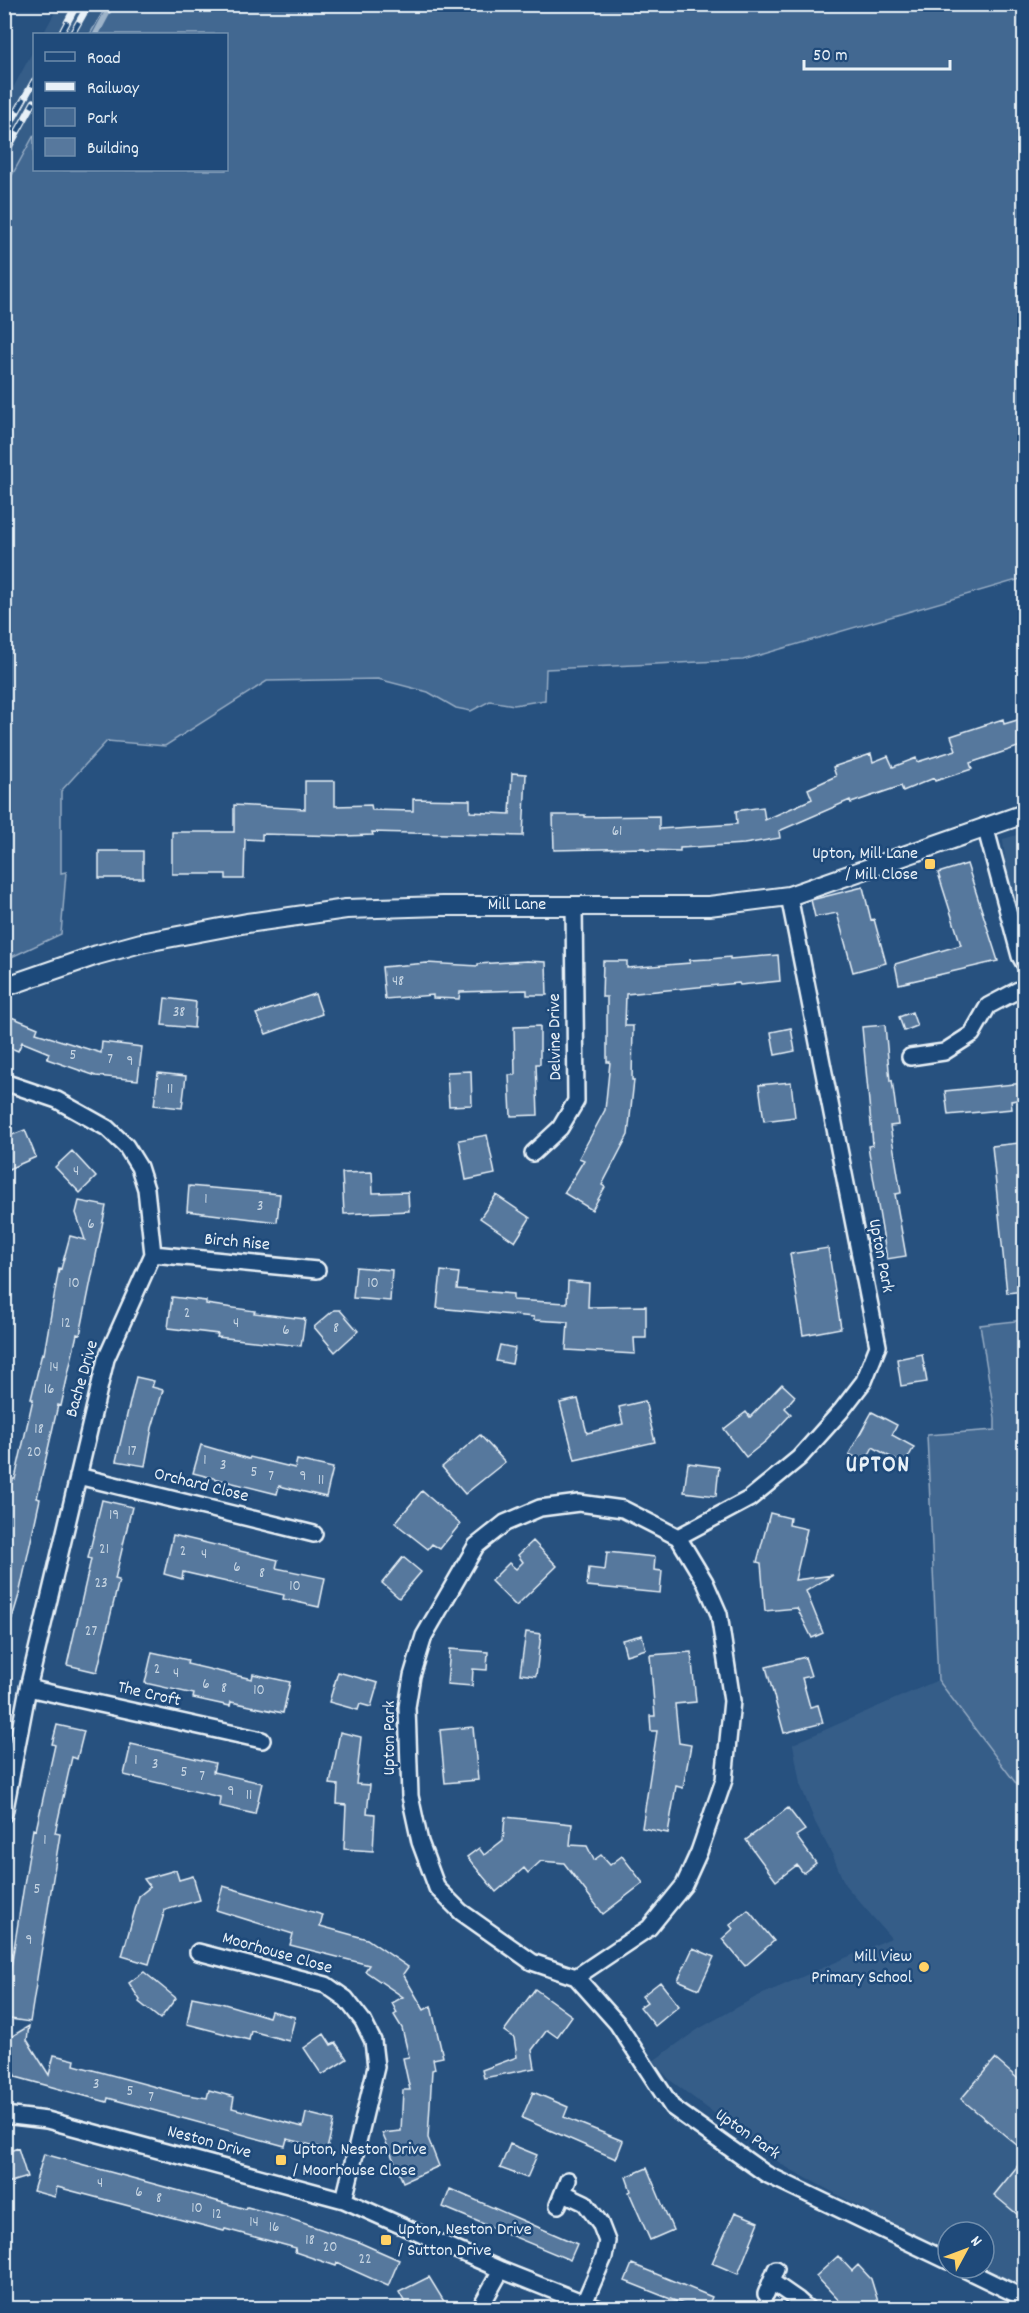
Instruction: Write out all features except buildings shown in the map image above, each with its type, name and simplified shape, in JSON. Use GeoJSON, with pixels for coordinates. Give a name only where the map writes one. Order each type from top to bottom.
{"type":"FeatureCollection","features":[{"type":"Feature","properties":{"kind":"street","name":"Mill Lane"},"geometry":{"type":"LineString","coordinates":[[4,987],[97,955],[141,943],[280,918],[346,909],[442,906],[709,906],[789,896],[1024,814]]}},
{"type":"Feature","properties":{"kind":"street"},"geometry":{"type":"LineString","coordinates":[[985,826],[1020,956],[1024,963]]}},
{"type":"Feature","properties":{"kind":"street","name":"Upton Park"},"geometry":{"type":"LineString","coordinates":[[789,896],[878,1346],[864,1381],[799,1458],[749,1499],[678,1537],[623,1509],[579,1503],[540,1508],[505,1523],[476,1546],[424,1635],[412,1676],[407,1707],[410,1796],[420,1842],[437,1888],[461,1912],[532,1962],[576,1977],[617,2023],[672,2107],[766,2174],[936,2255]]}},
{"type":"Feature","properties":{"kind":"street","name":"Delvine Drive"},"geometry":{"type":"LineString","coordinates":[[533,1153],[560,1128],[576,1101],[574,905]]}},
{"type":"Feature","properties":{"kind":"street"},"geometry":{"type":"LineString","coordinates":[[910,1057],[945,1052],[972,1034],[988,1006],[1024,987]]}},
{"type":"Feature","properties":{"kind":"street"},"geometry":{"type":"LineString","coordinates":[[4,1082],[57,1100],[107,1128],[126,1146],[139,1167],[146,1189],[153,1254]]}},
{"type":"Feature","properties":{"kind":"street","name":"Birch Rise"},"geometry":{"type":"LineString","coordinates":[[153,1254],[316,1270]]}},
{"type":"Feature","properties":{"kind":"street","name":"Bache Drive"},"geometry":{"type":"LineString","coordinates":[[4,1814],[9,1765],[106,1359],[153,1254]]}},
{"type":"Feature","properties":{"kind":"street","name":"Orchard Close"},"geometry":{"type":"LineString","coordinates":[[78,1476],[314,1534]]}},
{"type":"Feature","properties":{"kind":"street"},"geometry":{"type":"LineString","coordinates":[[576,1977],[649,1928],[684,1885],[699,1852],[724,1780],[732,1701],[719,1614],[705,1582],[678,1537]]}},
{"type":"Feature","properties":{"kind":"street","name":"The Croft"},"geometry":{"type":"LineString","coordinates":[[28,1688],[262,1740]]}},
{"type":"Feature","properties":{"kind":"street","name":"Moorhouse Close"},"geometry":{"type":"LineString","coordinates":[[198,1952],[326,1985],[346,1999],[363,2021],[372,2041],[376,2067],[344,2200]]}},
{"type":"Feature","properties":{"kind":"street","name":"Neston Drive"},"geometry":{"type":"LineString","coordinates":[[4,2115],[47,2120],[344,2200],[501,2270],[590,2306]]}},
{"type":"Feature","properties":{"kind":"street"},"geometry":{"type":"LineString","coordinates":[[564,2193],[585,2203],[600,2223],[607,2241],[590,2306]]}},
{"type":"Feature","properties":{"kind":"street"},"geometry":{"type":"LineString","coordinates":[[480,2308],[501,2270]]}},
{"type":"Feature","properties":{"kind":"street"},"geometry":{"type":"LineString","coordinates":[[987,2280],[1024,2298]]}},
{"type":"Feature","properties":{"kind":"street"},"geometry":{"type":"LineString","coordinates":[[771,2282],[807,2308]]}},
{"type":"Feature","properties":{"kind":"shaded area"},"geometry":{"type":"Polygon","coordinates":[[[59,5],[107,5],[91,33],[44,33],[59,5]]]}},
{"type":"Feature","properties":{"kind":"shaded area"},"geometry":{"type":"Polygon","coordinates":[[[33,51],[33,137],[5,188],[5,103],[33,51]]]}},
{"type":"Feature","properties":{"kind":"shaded area"},"geometry":{"type":"Polygon","coordinates":[[[1024,833],[1024,942],[1007,882],[1003,839],[1024,833]]]}},
{"type":"Feature","properties":{"kind":"shaded area","name":"Mill View Primary School"},"geometry":{"type":"Polygon","coordinates":[[[938,1680],[1024,1794],[1024,2296],[995,2280],[996,2220],[936,2220],[936,2248],[784,2166],[670,2080],[653,2061],[700,2028],[756,1997],[891,1938],[845,1885],[800,1784],[793,1744],[938,1680]]]}},
{"type":"Feature","properties":{"kind":"green space"},"geometry":{"type":"Polygon","coordinates":[[[107,5],[1024,5],[1024,578],[743,660],[546,669],[545,700],[514,705],[490,701],[471,711],[456,708],[428,692],[378,679],[267,681],[165,746],[107,741],[61,791],[61,873],[66,872],[61,934],[5,960],[5,188],[33,137],[33,171],[228,171],[228,33],[91,33],[107,5]]]}},
{"type":"Feature","properties":{"kind":"green space"},"geometry":{"type":"Polygon","coordinates":[[[1024,1320],[1024,1794],[938,1680],[927,1435],[995,1430],[980,1325],[1024,1320]]]}},
{"type":"Feature","properties":{"kind":"waterway"},"geometry":{"type":"LineString","coordinates":[[97,33],[112,4]]}},
{"type":"Feature","properties":{"kind":"railway"},"geometry":{"type":"LineString","coordinates":[[62,33],[77,4]]}},
{"type":"Feature","properties":{"kind":"railway"},"geometry":{"type":"LineString","coordinates":[[73,33],[89,4]]}},
{"type":"Feature","properties":{"kind":"railway"},"geometry":{"type":"LineString","coordinates":[[4,135],[33,83]]}},
{"type":"Feature","properties":{"kind":"railway"},"geometry":{"type":"LineString","coordinates":[[4,156],[33,104]]}},
{"type":"Feature","properties":{"kind":"place","name":"Upton, Mill Lane / Mill Close"},"geometry":{"type":"Point","coordinates":[930,864]}},
{"type":"Feature","properties":{"kind":"place","name":"Mill View Primary School"},"geometry":{"type":"Point","coordinates":[924,1967]}},
{"type":"Feature","properties":{"kind":"place","name":"Upton, Neston Drive / Moorhouse Close"},"geometry":{"type":"Point","coordinates":[281,2160]}},
{"type":"Feature","properties":{"kind":"place","name":"Upton, Neston Drive / Sutton Drive"},"geometry":{"type":"Point","coordinates":[386,2240]}},
{"type":"Feature","properties":{"kind":"district","name":"UPTON"},"geometry":{"type":"Point","coordinates":[878,1466]}}]}
